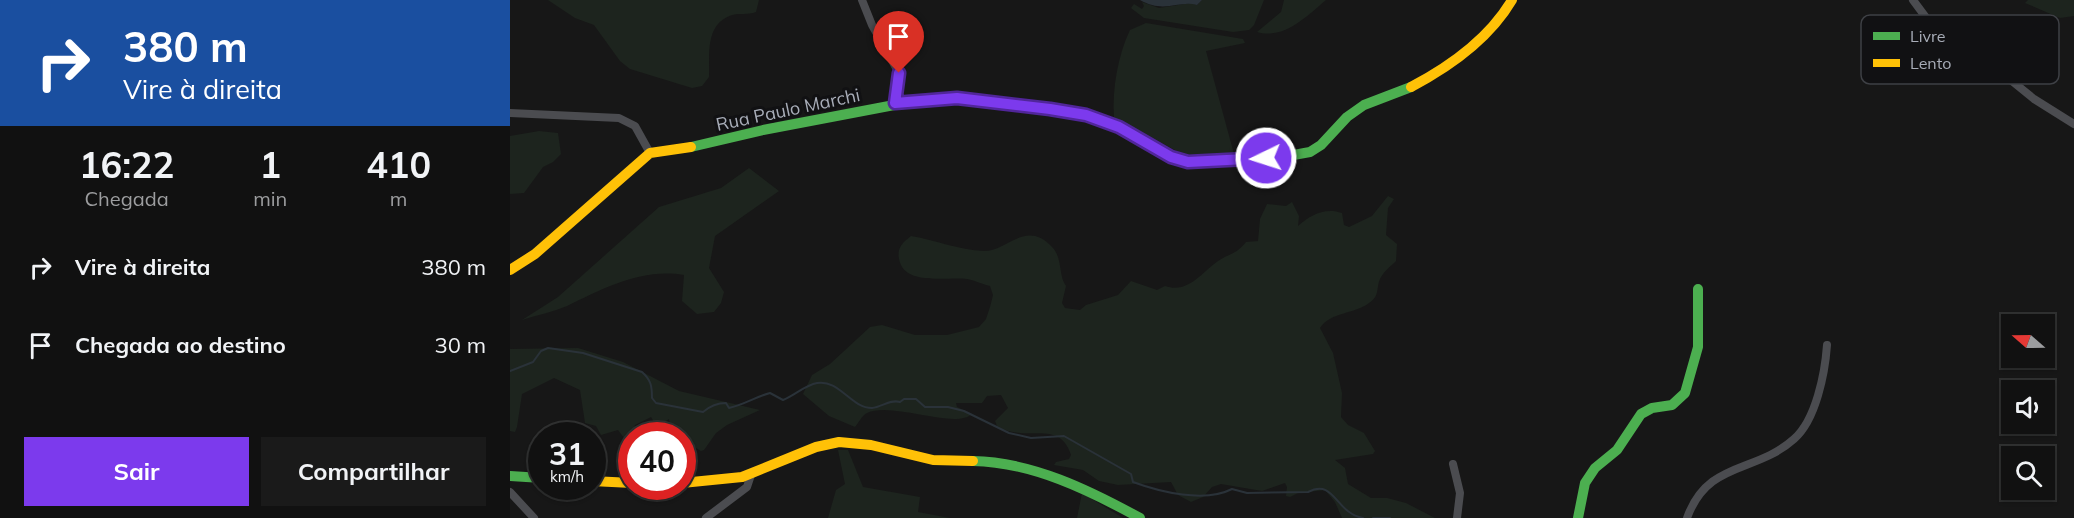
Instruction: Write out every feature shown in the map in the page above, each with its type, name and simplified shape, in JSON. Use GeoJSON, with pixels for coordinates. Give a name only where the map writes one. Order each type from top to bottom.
{"type":"FeatureCollection","features":[{"type":"Feature","properties":{"kind":"street"},"geometry":{"type":"LineString","coordinates":[[862,0],[872,25],[899,73],[895,103]]}},
{"type":"Feature","properties":{"kind":"street","name":"Rua Paulo Marchi"},"geometry":{"type":"LineString","coordinates":[[650,153],[696,147],[763,130],[895,103],[931,98],[972,99],[1086,115],[1119,127],[1171,157],[1188,162],[1288,156],[1310,152],[1321,145],[1347,117],[1364,105],[1412,87],[1459,58],[1499,22],[1512,0]]}},
{"type":"Feature","properties":{"kind":"street"},"geometry":{"type":"LineString","coordinates":[[1913,0],[1924,15]]}},
{"type":"Feature","properties":{"kind":"street"},"geometry":{"type":"LineString","coordinates":[[2016,84],[2034,99],[2074,124]]}},
{"type":"Feature","properties":{"kind":"street"},"geometry":{"type":"LineString","coordinates":[[510,113],[620,118],[635,126],[650,153],[535,254],[510,270]]}},
{"type":"Feature","properties":{"kind":"street"},"geometry":{"type":"LineString","coordinates":[[1578,518],[1586,483],[1595,468],[1617,450],[1641,414],[1652,408],[1672,405],[1684,393],[1698,347],[1698,289]]}},
{"type":"Feature","properties":{"kind":"street"},"geometry":{"type":"LineString","coordinates":[[1687,518],[1694,498],[1704,487],[1722,475],[1781,449],[1796,438],[1818,395],[1825,370],[1827,345]]}},
{"type":"Feature","properties":{"kind":"street"},"geometry":{"type":"LineString","coordinates":[[696,482],[722,481],[751,475],[795,453],[829,443],[849,441],[944,462],[987,462],[1018,468],[1074,484],[1140,518]]}},
{"type":"Feature","properties":{"kind":"street"},"geometry":{"type":"LineString","coordinates":[[1453,464],[1460,493],[1457,518]]}},
{"type":"Feature","properties":{"kind":"street"},"geometry":{"type":"LineString","coordinates":[[706,518],[747,487],[751,475]]}},
{"type":"Feature","properties":{"kind":"street"},"geometry":{"type":"LineString","coordinates":[[510,476],[528,477]]}},
{"type":"Feature","properties":{"kind":"street"},"geometry":{"type":"LineString","coordinates":[[510,492],[534,518]]}},
{"type":"Feature","properties":{"kind":"shaded area"},"geometry":{"type":"Polygon","coordinates":[[[548,0],[759,0],[756,12],[732,15],[723,19],[717,26],[710,42],[709,77],[702,86],[692,88],[630,69],[620,61],[594,25],[575,18],[548,0]]]}},
{"type":"Feature","properties":{"kind":"shaded area"},"geometry":{"type":"Polygon","coordinates":[[[1140,0],[1202,0],[1197,5],[1156,6],[1140,0]]]}},
{"type":"Feature","properties":{"kind":"shaded area"},"geometry":{"type":"Polygon","coordinates":[[[1202,0],[1264,0],[1254,25],[1249,30],[1233,32],[1144,18],[1131,8],[1134,4],[1142,9],[1144,6],[1142,2],[1159,8],[1191,3],[1197,5],[1202,0]]]}},
{"type":"Feature","properties":{"kind":"shaded area"},"geometry":{"type":"Polygon","coordinates":[[[1284,0],[1326,0],[1286,30],[1267,34],[1257,32],[1281,12],[1284,0]]]}},
{"type":"Feature","properties":{"kind":"shaded area"},"geometry":{"type":"Polygon","coordinates":[[[2028,0],[2074,0],[2074,16],[2060,18],[2059,15],[2053,15],[2025,3],[2028,0]]]}},
{"type":"Feature","properties":{"kind":"shaded area"},"geometry":{"type":"Polygon","coordinates":[[[1146,23],[1243,39],[1245,43],[1206,51],[1234,154],[1184,155],[1114,117],[1115,84],[1122,50],[1130,30],[1146,23]]]}},
{"type":"Feature","properties":{"kind":"shaded area"},"geometry":{"type":"Polygon","coordinates":[[[539,131],[558,133],[561,154],[553,162],[543,167],[524,193],[510,194],[510,136],[539,131]]]}},
{"type":"Feature","properties":{"kind":"shaded area"},"geometry":{"type":"Polygon","coordinates":[[[749,168],[779,191],[715,236],[709,268],[724,292],[721,303],[714,312],[697,314],[682,301],[684,275],[653,274],[624,281],[562,308],[522,320],[558,297],[659,207],[721,188],[749,168]]]}},
{"type":"Feature","properties":{"kind":"shaded area"},"geometry":{"type":"Polygon","coordinates":[[[1388,196],[1394,199],[1388,208],[1386,235],[1397,244],[1396,261],[1381,276],[1376,295],[1372,300],[1363,307],[1330,319],[1320,328],[1333,353],[1342,393],[1341,417],[1348,425],[1364,433],[1375,451],[1373,454],[1335,460],[1345,468],[1348,484],[1371,498],[1387,498],[1406,503],[1435,518],[1342,518],[1335,502],[1325,490],[1298,493],[1290,497],[1286,496],[1285,483],[1262,491],[1221,484],[1212,487],[1203,497],[1191,502],[1178,495],[1171,482],[1118,485],[1099,481],[1083,470],[1054,465],[1056,462],[1069,459],[1071,455],[1066,444],[1059,437],[1050,434],[1008,431],[997,426],[995,421],[1008,408],[1001,395],[987,396],[982,403],[956,403],[957,407],[972,414],[964,418],[938,418],[892,410],[878,410],[865,414],[855,427],[829,416],[803,394],[812,375],[830,364],[870,327],[882,325],[915,335],[947,335],[979,327],[986,319],[993,295],[990,286],[967,279],[918,277],[909,274],[903,268],[899,259],[900,249],[911,236],[965,249],[984,251],[993,250],[1025,236],[1043,239],[1058,256],[1066,286],[1062,303],[1065,308],[1080,310],[1086,305],[1118,295],[1131,281],[1157,290],[1165,286],[1174,288],[1189,284],[1246,242],[1258,241],[1260,219],[1267,204],[1286,206],[1292,202],[1299,216],[1298,226],[1313,215],[1336,211],[1342,213],[1344,225],[1349,227],[1372,216],[1388,196]]]}},
{"type":"Feature","properties":{"kind":"shaded area"},"geometry":{"type":"Polygon","coordinates":[[[578,348],[623,362],[679,391],[760,410],[727,425],[716,433],[701,451],[696,448],[696,422],[669,422],[669,419],[664,422],[654,422],[651,417],[641,422],[618,422],[618,430],[606,434],[606,422],[585,422],[580,390],[554,378],[522,394],[517,427],[515,432],[510,431],[510,349],[578,348]]]}},
{"type":"Feature","properties":{"kind":"shaded area"},"geometry":{"type":"Polygon","coordinates":[[[838,450],[848,450],[863,487],[920,497],[918,512],[950,518],[828,518],[836,490],[845,484],[838,450]]]}},
{"type":"Feature","properties":{"kind":"shaded area"},"geometry":{"type":"Polygon","coordinates":[[[1082,493],[1123,518],[1077,518],[1082,493]]]}},
{"type":"Feature","properties":{"kind":"waterway"},"geometry":{"type":"LineString","coordinates":[[510,371],[533,362],[541,351],[548,348],[583,353],[642,372],[649,381],[652,398],[656,403],[703,412],[716,404],[726,403],[729,408],[770,393],[783,400],[813,384],[825,383],[839,389],[865,407],[872,408],[900,402],[904,399],[916,399],[925,407],[948,407],[964,411],[1009,433],[1031,438],[1064,436],[1131,474],[1133,482],[1156,489],[1196,496],[1221,493],[1232,489],[1247,493],[1308,492],[1324,489],[1346,510],[1363,518]]}},
{"type":"Feature","properties":{"kind":"waterway"},"geometry":{"type":"LineString","coordinates":[[1373,518],[1390,518]]}},
{"type":"Feature","properties":{"kind":"traffic: fast"},"geometry":{"type":"LineString","coordinates":[[691,147],[763,130],[931,98],[972,99],[1086,115],[1119,127],[1171,157],[1188,162],[1288,156],[1310,152],[1321,145],[1347,117],[1364,105],[1411,87]]}},
{"type":"Feature","properties":{"kind":"traffic: fast"},"geometry":{"type":"LineString","coordinates":[[1578,518],[1585,483],[1595,468],[1617,450],[1641,414],[1652,408],[1672,405],[1685,393],[1698,347],[1698,289]]}},
{"type":"Feature","properties":{"kind":"traffic: fast"},"geometry":{"type":"LineString","coordinates":[[973,461],[1017,466],[1060,479],[1140,518]]}},
{"type":"Feature","properties":{"kind":"traffic: fast"},"geometry":{"type":"LineString","coordinates":[[510,476],[528,477]]}},
{"type":"Feature","properties":{"kind":"traffic: slow"},"geometry":{"type":"LineString","coordinates":[[1411,87],[1468,50],[1492,27],[1512,0]]}},
{"type":"Feature","properties":{"kind":"traffic: slow"},"geometry":{"type":"LineString","coordinates":[[510,270],[535,254],[650,153],[691,147]]}},
{"type":"Feature","properties":{"kind":"traffic: slow"},"geometry":{"type":"LineString","coordinates":[[696,482],[742,477],[816,447],[839,442],[871,445],[933,460],[973,461]]}},
{"type":"Feature","properties":{"kind":"traffic: slow"},"geometry":{"type":"LineString","coordinates":[[606,482],[618,482]]}},
{"type":"Feature","properties":{"kind":"route"},"geometry":{"type":"LineString","coordinates":[[899,73],[895,103],[931,98],[957,98],[1050,109],[1086,115],[1119,127],[1171,157],[1188,162],[1266,158]]}}]}
